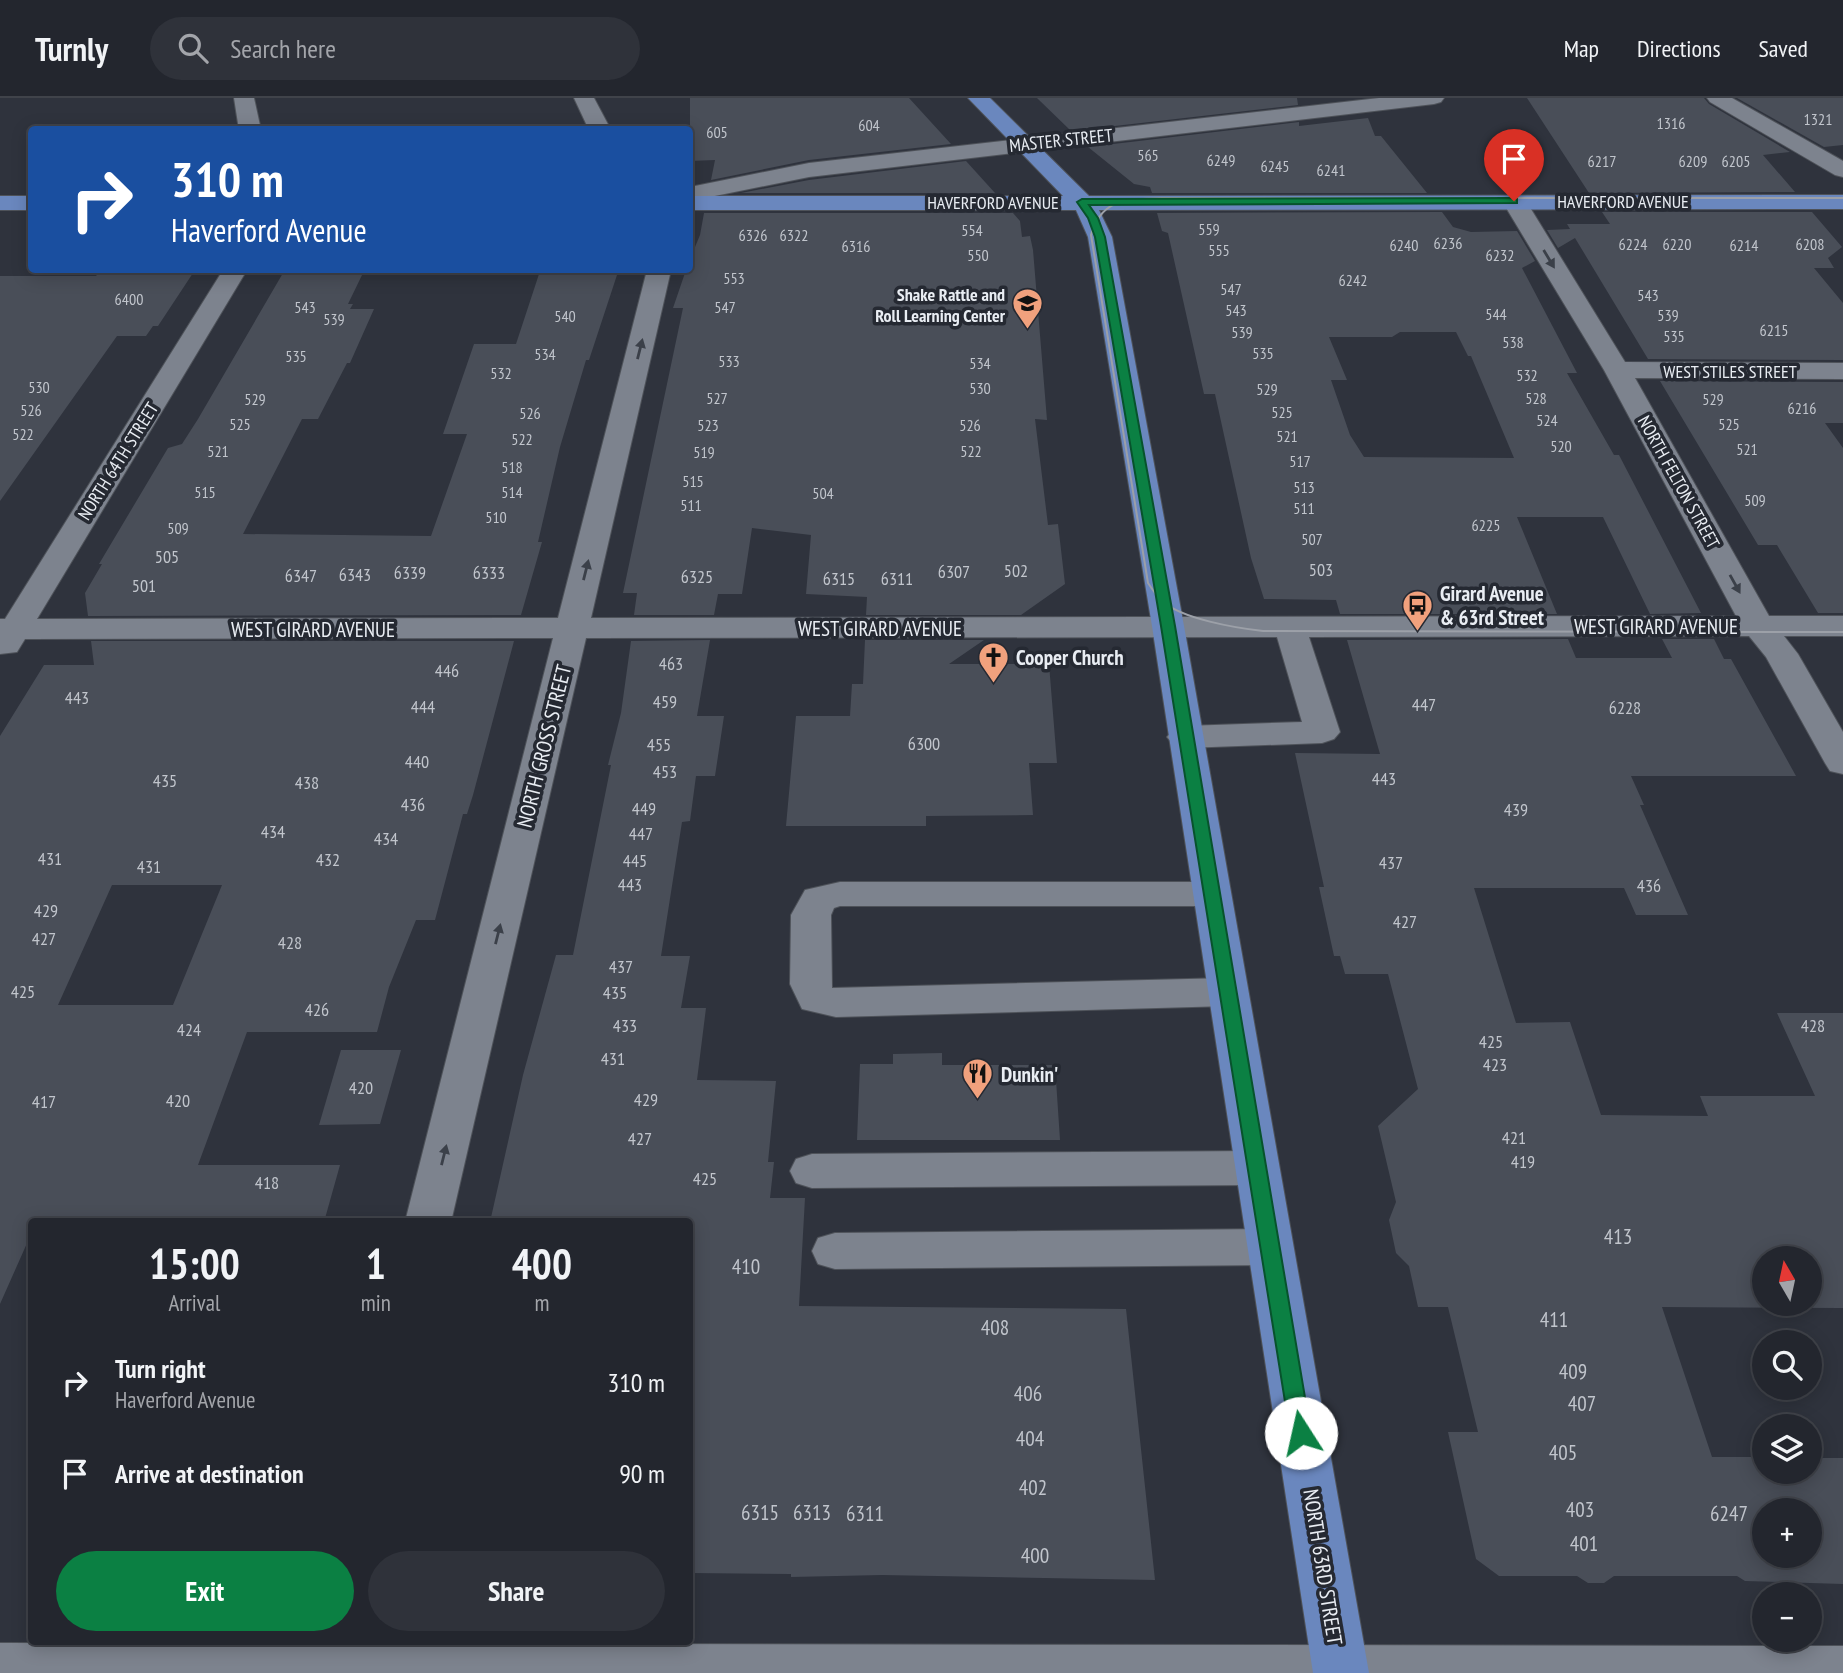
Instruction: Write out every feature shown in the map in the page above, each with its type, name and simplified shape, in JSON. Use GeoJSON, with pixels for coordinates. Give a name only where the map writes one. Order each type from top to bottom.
{"type":"FeatureCollection","features":[{"type":"Feature","properties":{"kind":"main road","name":"NORTH 63RD STREET"},"geometry":{"type":"LineString","coordinates":[[978,98],[1022,145],[1082,202],[1093,218],[1100,237],[1168,626],[1341,1673]]}},
{"type":"Feature","properties":{"kind":"main road","name":"HAVERFORD AVENUE"},"geometry":{"type":"LineString","coordinates":[[693,203],[1843,202]]}},
{"type":"Feature","properties":{"kind":"main road"},"geometry":{"type":"LineString","coordinates":[[0,203],[28,203]]}},
{"type":"Feature","properties":{"kind":"street"},"geometry":{"type":"LineString","coordinates":[[244,98],[249,126]]}},
{"type":"Feature","properties":{"kind":"street"},"geometry":{"type":"LineString","coordinates":[[584,98],[598,126]]}},
{"type":"Feature","properties":{"kind":"street"},"geometry":{"type":"LineString","coordinates":[[1293,98],[1311,112]]}},
{"type":"Feature","properties":{"kind":"street","name":"MASTER STREET"},"geometry":{"type":"LineString","coordinates":[[693,193],[809,170],[1434,98]]}},
{"type":"Feature","properties":{"kind":"street"},"geometry":{"type":"LineString","coordinates":[[1717,98],[1843,170]]}},
{"type":"Feature","properties":{"kind":"street","name":"NORTH FELTON STREET"},"geometry":{"type":"LineString","coordinates":[[1514,201],[1617,370],[1758,626],[1781,654],[1843,763]]}},
{"type":"Feature","properties":{"kind":"street","name":"NORTH 64TH STREET"},"geometry":{"type":"LineString","coordinates":[[5,637],[233,273]]}},
{"type":"Feature","properties":{"kind":"street","name":"NORTH GROSS STREET"},"geometry":{"type":"LineString","coordinates":[[429,1218],[658,273]]}},
{"type":"Feature","properties":{"kind":"street","name":"WEST STILES STREET"},"geometry":{"type":"LineString","coordinates":[[1617,370],[1843,371]]}},
{"type":"Feature","properties":{"kind":"street","name":"WEST GIRARD AVENUE"},"geometry":{"type":"LineString","coordinates":[[5,637],[572,629],[1843,626]]}},
{"type":"Feature","properties":{"kind":"street"},"geometry":{"type":"LineString","coordinates":[[1185,737],[1322,732],[1290,627]]}},
{"type":"Feature","properties":{"kind":"street"},"geometry":{"type":"LineString","coordinates":[[1211,894],[840,894],[820,899],[811,915],[810,984],[817,999],[836,1003],[1227,992]]}},
{"type":"Feature","properties":{"kind":"street"},"geometry":{"type":"LineString","coordinates":[[812,1171],[1257,1168]]}},
{"type":"Feature","properties":{"kind":"street"},"geometry":{"type":"LineString","coordinates":[[835,1251],[1270,1247]]}},
{"type":"Feature","properties":{"kind":"street"},"geometry":{"type":"LineString","coordinates":[[0,1669],[321,1661],[1341,1673],[1843,1672]]}},
{"type":"Feature","properties":{"kind":"building"},"geometry":{"type":"Polygon","coordinates":[[[690,98],[909,98],[951,144],[809,160],[711,180],[715,160],[693,161],[693,126],[690,126],[690,98]]]}},
{"type":"Feature","properties":{"kind":"building"},"geometry":{"type":"Polygon","coordinates":[[[1037,98],[1297,98],[1298,105],[1071,131],[1037,98]]]}},
{"type":"Feature","properties":{"kind":"building"},"geometry":{"type":"Polygon","coordinates":[[[1527,98],[1704,98],[1709,104],[1790,152],[1763,155],[1795,192],[1589,193],[1527,98]]]}},
{"type":"Feature","properties":{"kind":"building"},"geometry":{"type":"Polygon","coordinates":[[[1737,98],[1843,98],[1843,145],[1824,147],[1737,98]]]}},
{"type":"Feature","properties":{"kind":"building"},"geometry":{"type":"Polygon","coordinates":[[[1368,118],[1375,136],[1381,136],[1427,193],[1152,193],[1150,187],[1134,184],[1088,147],[1299,122],[1299,126],[1368,118]]]}},
{"type":"Feature","properties":{"kind":"building"},"geometry":{"type":"Polygon","coordinates":[[[966,161],[995,193],[741,193],[809,180],[966,161]]]}},
{"type":"Feature","properties":{"kind":"building"},"geometry":{"type":"Polygon","coordinates":[[[1442,212],[1453,227],[1471,232],[1517,231],[1535,261],[1522,268],[1577,373],[1567,373],[1614,455],[1619,455],[1701,613],[1650,614],[1603,517],[1517,517],[1557,614],[1340,614],[1336,600],[1264,599],[1251,558],[1215,394],[1204,394],[1168,233],[1162,231],[1157,213],[1442,212]],[[1400,332],[1392,337],[1329,337],[1347,380],[1331,380],[1350,435],[1364,457],[1514,458],[1471,356],[1468,356],[1456,332],[1400,332]]]}},
{"type":"Feature","properties":{"kind":"building"},"geometry":{"type":"Polygon","coordinates":[[[1602,212],[1812,212],[1842,247],[1828,258],[1834,268],[1814,268],[1843,303],[1843,360],[1648,359],[1575,238],[1558,248],[1547,230],[1570,229],[1567,224],[1610,224],[1602,212]]]}},
{"type":"Feature","properties":{"kind":"building"},"geometry":{"type":"Polygon","coordinates":[[[704,213],[1013,213],[1020,221],[1022,237],[1030,236],[1033,250],[1047,420],[1035,419],[1048,525],[1058,524],[1065,584],[1021,615],[866,615],[867,597],[806,594],[811,535],[752,528],[742,594],[718,594],[714,615],[634,615],[637,593],[623,593],[683,308],[673,308],[685,273],[693,273],[693,252],[700,235],[704,213]]]}},
{"type":"Feature","properties":{"kind":"building"},"geometry":{"type":"Polygon","coordinates":[[[98,273],[193,273],[158,326],[153,326],[146,336],[117,336],[0,501],[0,276],[96,276],[98,273]]]}},
{"type":"Feature","properties":{"kind":"building"},"geometry":{"type":"Polygon","coordinates":[[[283,273],[363,273],[348,304],[353,304],[350,309],[374,309],[350,363],[347,363],[318,419],[302,419],[243,534],[431,536],[467,434],[443,434],[474,344],[516,344],[539,274],[617,275],[589,360],[586,360],[560,447],[538,542],[542,542],[521,615],[88,616],[85,593],[102,564],[99,564],[168,448],[182,444],[198,419],[283,273]]]}},
{"type":"Feature","properties":{"kind":"building"},"geometry":{"type":"Polygon","coordinates":[[[1660,381],[1843,382],[1843,423],[1825,423],[1843,448],[1843,613],[1818,613],[1777,545],[1758,545],[1660,381]]]}},
{"type":"Feature","properties":{"kind":"building"},"geometry":{"type":"Polygon","coordinates":[[[1568,639],[1576,658],[1672,658],[1662,639],[1714,639],[1724,659],[1731,659],[1796,776],[1631,776],[1644,805],[1640,805],[1688,915],[1636,915],[1624,888],[1474,888],[1516,1023],[1570,1022],[1601,1115],[1708,1116],[1700,1096],[1815,1096],[1777,1013],[1843,1013],[1843,1308],[1822,1308],[1822,1246],[1752,1246],[1752,1307],[1662,1307],[1712,1457],[1752,1457],[1752,1484],[1822,1484],[1822,1458],[1843,1458],[1843,1584],[1745,1581],[1737,1576],[1614,1576],[1604,1583],[1588,1583],[1577,1576],[1499,1576],[1476,1559],[1448,1432],[1478,1432],[1448,1307],[1418,1307],[1409,1266],[1396,1253],[1389,1220],[1396,1202],[1378,1126],[1418,1089],[1388,974],[1345,974],[1340,956],[1334,956],[1319,887],[1324,887],[1295,753],[1380,754],[1347,640],[1568,639]]]}},
{"type":"Feature","properties":{"kind":"building"},"geometry":{"type":"Polygon","coordinates":[[[710,640],[697,716],[724,716],[715,776],[696,776],[690,821],[682,822],[661,956],[690,956],[681,1008],[706,1008],[697,1080],[776,1081],[768,1162],[774,1162],[770,1198],[805,1198],[799,1306],[1126,1309],[1155,1580],[882,1575],[791,1577],[791,1574],[693,1573],[693,1218],[491,1218],[523,1075],[556,955],[573,955],[611,765],[608,765],[621,713],[631,641],[710,640]]]}},
{"type":"Feature","properties":{"kind":"building"},"geometry":{"type":"Polygon","coordinates":[[[865,640],[984,640],[949,664],[1049,664],[1057,763],[1029,763],[1033,815],[926,816],[926,826],[786,826],[796,716],[850,716],[852,684],[863,684],[865,640]]]}},
{"type":"Feature","properties":{"kind":"building"},"geometry":{"type":"Polygon","coordinates":[[[91,641],[514,641],[473,795],[467,814],[463,814],[435,920],[416,920],[389,987],[377,1032],[247,1032],[198,1165],[340,1165],[325,1218],[28,1218],[28,1241],[0,1304],[0,736],[44,665],[94,665],[91,641]],[[112,885],[58,1005],[173,1005],[222,885],[112,885]]]}},
{"type":"Feature","properties":{"kind":"building"},"geometry":{"type":"Polygon","coordinates":[[[341,1050],[401,1050],[380,1124],[319,1125],[341,1050]]]}},
{"type":"Feature","properties":{"kind":"building"},"geometry":{"type":"Polygon","coordinates":[[[942,1053],[942,1065],[1055,1065],[1060,1140],[857,1140],[860,1064],[893,1064],[893,1054],[942,1053]]]}},
{"type":"Feature","properties":{"kind":"tram line"},"geometry":{"type":"LineString","coordinates":[[1843,198],[1162,198],[1127,201],[1109,207],[1102,213],[1091,235],[1148,583],[1160,599],[1182,613],[1210,622],[1263,631],[1843,632]]}},
{"type":"Feature","properties":{"kind":"place","name":"Shake Rattle and Roll Learning Center"},"geometry":{"type":"Point","coordinates":[1028,331]}},
{"type":"Feature","properties":{"kind":"place","name":"Girard Avenue & 63rd Street"},"geometry":{"type":"Point","coordinates":[1417,632]}},
{"type":"Feature","properties":{"kind":"place","name":"Cooper Church"},"geometry":{"type":"Point","coordinates":[993,684]}},
{"type":"Feature","properties":{"kind":"place","name":"Dunkin'"},"geometry":{"type":"Point","coordinates":[978,1101]}},
{"type":"Feature","properties":{"kind":"route"},"geometry":{"type":"LineString","coordinates":[[1301,1433],[1168,626],[1100,237],[1093,218],[1082,202],[1514,201]]}}]}
